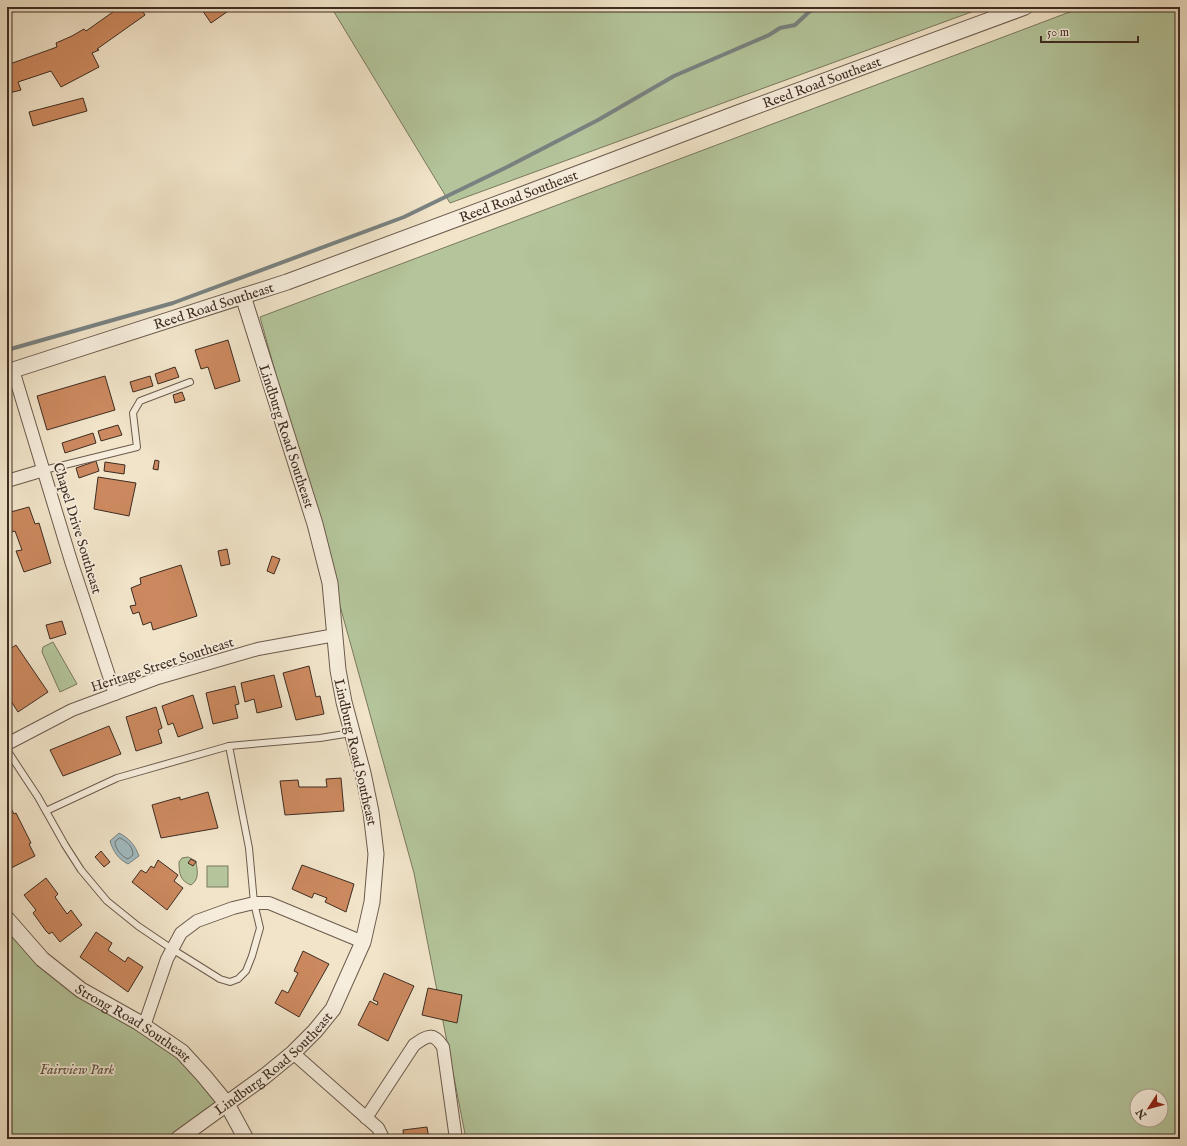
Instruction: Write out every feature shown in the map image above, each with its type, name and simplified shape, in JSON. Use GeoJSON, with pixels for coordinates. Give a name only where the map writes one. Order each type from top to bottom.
{"type":"FeatureCollection","features":[{"type":"Feature","properties":{"kind":"street","name":"Reed Road Southeast"},"geometry":{"type":"LineString","coordinates":[[10,371],[287,282],[1025,7]]}},
{"type":"Feature","properties":{"kind":"street","name":"Lindburg Road Southeast"},"geometry":{"type":"LineString","coordinates":[[178,1139],[265,1076],[293,1053],[315,1031],[333,1009],[364,942],[372,902],[376,854],[371,812],[338,670],[330,583],[315,524],[243,296]]}},
{"type":"Feature","properties":{"kind":"street","name":"Chapel Drive Southeast"},"geometry":{"type":"LineString","coordinates":[[10,371],[44,470],[71,561],[115,694]]}},
{"type":"Feature","properties":{"kind":"street"},"geometry":{"type":"LineString","coordinates":[[7,481],[44,470]]}},
{"type":"Feature","properties":{"kind":"street","name":"Heritage Street Southeast"},"geometry":{"type":"LineString","coordinates":[[7,744],[72,710],[158,678],[258,649],[335,635]]}},
{"type":"Feature","properties":{"kind":"street"},"geometry":{"type":"LineString","coordinates":[[144,1026],[167,959],[172,949],[181,934],[197,921],[233,908],[254,903],[269,903],[364,942]]}},
{"type":"Feature","properties":{"kind":"street","name":"Strong Road Southeast"},"geometry":{"type":"LineString","coordinates":[[7,919],[42,959],[81,990],[144,1026],[182,1052],[227,1104],[246,1139]]}},
{"type":"Feature","properties":{"kind":"street"},"geometry":{"type":"LineString","coordinates":[[366,1118],[414,1045],[423,1038],[431,1036],[437,1038],[443,1047],[456,1139]]}},
{"type":"Feature","properties":{"kind":"street"},"geometry":{"type":"LineString","coordinates":[[293,1053],[378,1128],[382,1139]]}},
{"type":"Feature","properties":{"kind":"lane"},"geometry":{"type":"LineString","coordinates":[[44,470],[137,447],[134,413],[140,400],[190,382]]}},
{"type":"Feature","properties":{"kind":"lane"},"geometry":{"type":"LineString","coordinates":[[46,811],[117,778],[229,746],[320,738],[352,732]]}},
{"type":"Feature","properties":{"kind":"lane"},"geometry":{"type":"LineString","coordinates":[[7,750],[38,797],[81,870],[107,901],[138,926],[172,949],[220,979],[230,982],[238,979],[246,971],[260,928],[254,903],[249,848],[229,746]]}},
{"type":"Feature","properties":{"kind":"green space"},"geometry":{"type":"Polygon","coordinates":[[[331,7],[985,7],[450,203],[331,7]]]}},
{"type":"Feature","properties":{"kind":"green space"},"geometry":{"type":"Polygon","coordinates":[[[1083,7],[1180,7],[1180,1139],[466,1139],[414,873],[260,317],[1083,7]]]}},
{"type":"Feature","properties":{"kind":"green space"},"geometry":{"type":"Polygon","coordinates":[[[53,642],[77,684],[60,692],[42,652],[43,647],[53,642]]]}},
{"type":"Feature","properties":{"kind":"green space"},"geometry":{"type":"Polygon","coordinates":[[[188,857],[196,861],[197,868],[196,880],[191,885],[182,879],[179,870],[179,862],[182,858],[188,857]]]}},
{"type":"Feature","properties":{"kind":"green space"},"geometry":{"type":"Polygon","coordinates":[[[207,866],[228,866],[228,887],[207,887],[207,866]]]}},
{"type":"Feature","properties":{"kind":"green space","name":"Fairview Park"},"geometry":{"type":"Polygon","coordinates":[[[7,919],[42,959],[182,1052],[227,1104],[178,1139],[7,1139],[7,919]]]}},
{"type":"Feature","properties":{"kind":"water"},"geometry":{"type":"Polygon","coordinates":[[[119,833],[131,842],[136,848],[139,856],[128,864],[121,860],[116,854],[110,841],[119,833]]]}},
{"type":"Feature","properties":{"kind":"building"},"geometry":{"type":"Polygon","coordinates":[[[120,7],[140,7],[145,15],[97,49],[99,50],[92,53],[99,67],[61,87],[51,71],[18,82],[21,90],[9,93],[7,88],[7,83],[9,82],[7,77],[7,65],[57,47],[56,43],[84,29],[86,31],[120,7]]]}},
{"type":"Feature","properties":{"kind":"building"},"geometry":{"type":"Polygon","coordinates":[[[200,7],[234,7],[211,23],[200,7]]]}},
{"type":"Feature","properties":{"kind":"building"},"geometry":{"type":"Polygon","coordinates":[[[83,98],[87,111],[33,126],[29,112],[83,98]]]}},
{"type":"Feature","properties":{"kind":"building"},"geometry":{"type":"Polygon","coordinates":[[[228,340],[240,381],[215,389],[208,367],[201,369],[195,350],[228,340]]]}},
{"type":"Feature","properties":{"kind":"building"},"geometry":{"type":"Polygon","coordinates":[[[175,367],[179,377],[158,384],[155,374],[175,367]]]}},
{"type":"Feature","properties":{"kind":"building"},"geometry":{"type":"Polygon","coordinates":[[[105,376],[115,410],[47,430],[37,396],[105,376]]]}},
{"type":"Feature","properties":{"kind":"building"},"geometry":{"type":"Polygon","coordinates":[[[150,376],[153,386],[133,392],[130,382],[150,376]]]}},
{"type":"Feature","properties":{"kind":"building"},"geometry":{"type":"Polygon","coordinates":[[[182,392],[185,400],[175,403],[173,395],[182,392]]]}},
{"type":"Feature","properties":{"kind":"building"},"geometry":{"type":"Polygon","coordinates":[[[118,425],[122,435],[101,441],[98,431],[118,425]]]}},
{"type":"Feature","properties":{"kind":"building"},"geometry":{"type":"Polygon","coordinates":[[[93,433],[96,443],[65,453],[62,443],[93,433]]]}},
{"type":"Feature","properties":{"kind":"building"},"geometry":{"type":"Polygon","coordinates":[[[155,460],[159,461],[158,470],[153,469],[155,460]]]}},
{"type":"Feature","properties":{"kind":"building"},"geometry":{"type":"Polygon","coordinates":[[[96,461],[99,471],[79,478],[76,468],[96,461]]]}},
{"type":"Feature","properties":{"kind":"building"},"geometry":{"type":"Polygon","coordinates":[[[105,462],[125,465],[124,474],[104,471],[105,462]]]}},
{"type":"Feature","properties":{"kind":"building"},"geometry":{"type":"Polygon","coordinates":[[[98,477],[136,483],[129,516],[94,509],[98,477]]]}},
{"type":"Feature","properties":{"kind":"building"},"geometry":{"type":"Polygon","coordinates":[[[29,507],[35,524],[39,523],[51,563],[24,572],[16,551],[22,550],[15,531],[9,533],[7,528],[7,513],[29,507]]]}},
{"type":"Feature","properties":{"kind":"building"},"geometry":{"type":"Polygon","coordinates":[[[227,549],[230,564],[221,566],[218,551],[227,549]]]}},
{"type":"Feature","properties":{"kind":"building"},"geometry":{"type":"Polygon","coordinates":[[[272,556],[280,559],[274,574],[267,571],[272,556]]]}},
{"type":"Feature","properties":{"kind":"building"},"geometry":{"type":"Polygon","coordinates":[[[181,565],[197,616],[153,630],[151,622],[143,625],[139,612],[133,614],[130,606],[136,605],[131,588],[141,584],[140,578],[181,565]]]}},
{"type":"Feature","properties":{"kind":"building"},"geometry":{"type":"Polygon","coordinates":[[[62,621],[66,634],[50,639],[46,625],[62,621]]]}},
{"type":"Feature","properties":{"kind":"building"},"geometry":{"type":"Polygon","coordinates":[[[16,645],[48,692],[18,712],[7,695],[7,651],[16,645]]]}},
{"type":"Feature","properties":{"kind":"building"},"geometry":{"type":"Polygon","coordinates":[[[309,666],[316,697],[320,696],[324,714],[296,720],[283,673],[309,666]]]}},
{"type":"Feature","properties":{"kind":"building"},"geometry":{"type":"Polygon","coordinates":[[[274,675],[282,707],[257,713],[254,699],[245,702],[241,683],[274,675]]]}},
{"type":"Feature","properties":{"kind":"building"},"geometry":{"type":"Polygon","coordinates":[[[235,686],[239,704],[235,705],[238,718],[213,724],[206,693],[235,686]]]}},
{"type":"Feature","properties":{"kind":"building"},"geometry":{"type":"Polygon","coordinates":[[[193,695],[203,728],[178,737],[173,723],[168,725],[162,706],[193,695]]]}},
{"type":"Feature","properties":{"kind":"building"},"geometry":{"type":"Polygon","coordinates":[[[156,707],[162,728],[158,730],[162,743],[136,751],[126,717],[156,707]]]}},
{"type":"Feature","properties":{"kind":"building"},"geometry":{"type":"Polygon","coordinates":[[[109,726],[121,754],[63,776],[50,750],[109,726]]]}},
{"type":"Feature","properties":{"kind":"building"},"geometry":{"type":"Polygon","coordinates":[[[341,778],[344,811],[285,815],[280,781],[298,780],[299,787],[327,787],[326,779],[341,778]]]}},
{"type":"Feature","properties":{"kind":"building"},"geometry":{"type":"Polygon","coordinates":[[[208,792],[218,828],[161,838],[152,805],[180,797],[180,800],[208,792]]]}},
{"type":"Feature","properties":{"kind":"building"},"geometry":{"type":"Polygon","coordinates":[[[7,801],[14,814],[16,813],[31,843],[29,844],[35,856],[11,868],[7,860],[7,801]]]}},
{"type":"Feature","properties":{"kind":"building"},"geometry":{"type":"Polygon","coordinates":[[[101,851],[110,862],[104,867],[95,857],[101,851]]]}},
{"type":"Feature","properties":{"kind":"building"},"geometry":{"type":"Polygon","coordinates":[[[191,859],[196,862],[193,866],[188,863],[191,859]]]}},
{"type":"Feature","properties":{"kind":"building"},"geometry":{"type":"Polygon","coordinates":[[[158,860],[178,875],[174,881],[183,888],[167,910],[132,882],[141,870],[146,873],[151,866],[154,868],[158,860]]]}},
{"type":"Feature","properties":{"kind":"building"},"geometry":{"type":"Polygon","coordinates":[[[302,865],[354,884],[346,912],[325,902],[327,898],[314,893],[312,898],[292,889],[302,865]]]}},
{"type":"Feature","properties":{"kind":"building"},"geometry":{"type":"Polygon","coordinates":[[[46,878],[58,894],[55,897],[67,914],[71,910],[82,925],[60,942],[52,932],[49,934],[46,931],[33,913],[36,910],[24,895],[46,878]]]}},
{"type":"Feature","properties":{"kind":"building"},"geometry":{"type":"Polygon","coordinates":[[[96,932],[112,943],[108,950],[125,962],[128,957],[143,967],[128,992],[80,957],[96,932]]]}},
{"type":"Feature","properties":{"kind":"building"},"geometry":{"type":"Polygon","coordinates":[[[303,951],[329,964],[299,1017],[275,1003],[282,990],[288,993],[298,973],[294,971],[303,951]]]}},
{"type":"Feature","properties":{"kind":"building"},"geometry":{"type":"Polygon","coordinates":[[[384,973],[414,986],[388,1041],[358,1025],[370,1001],[377,1005],[378,1002],[373,1000],[384,973]]]}},
{"type":"Feature","properties":{"kind":"building"},"geometry":{"type":"Polygon","coordinates":[[[428,988],[462,995],[457,1023],[422,1015],[428,988]]]}},
{"type":"Feature","properties":{"kind":"building"},"geometry":{"type":"Polygon","coordinates":[[[427,1127],[429,1139],[404,1139],[403,1130],[427,1127]]]}},
{"type":"Feature","properties":{"kind":"waterway"},"geometry":{"type":"LineString","coordinates":[[7,350],[173,303],[404,217],[505,168],[598,120],[674,76],[769,35],[780,28],[795,25],[810,11],[822,7]]}}]}
